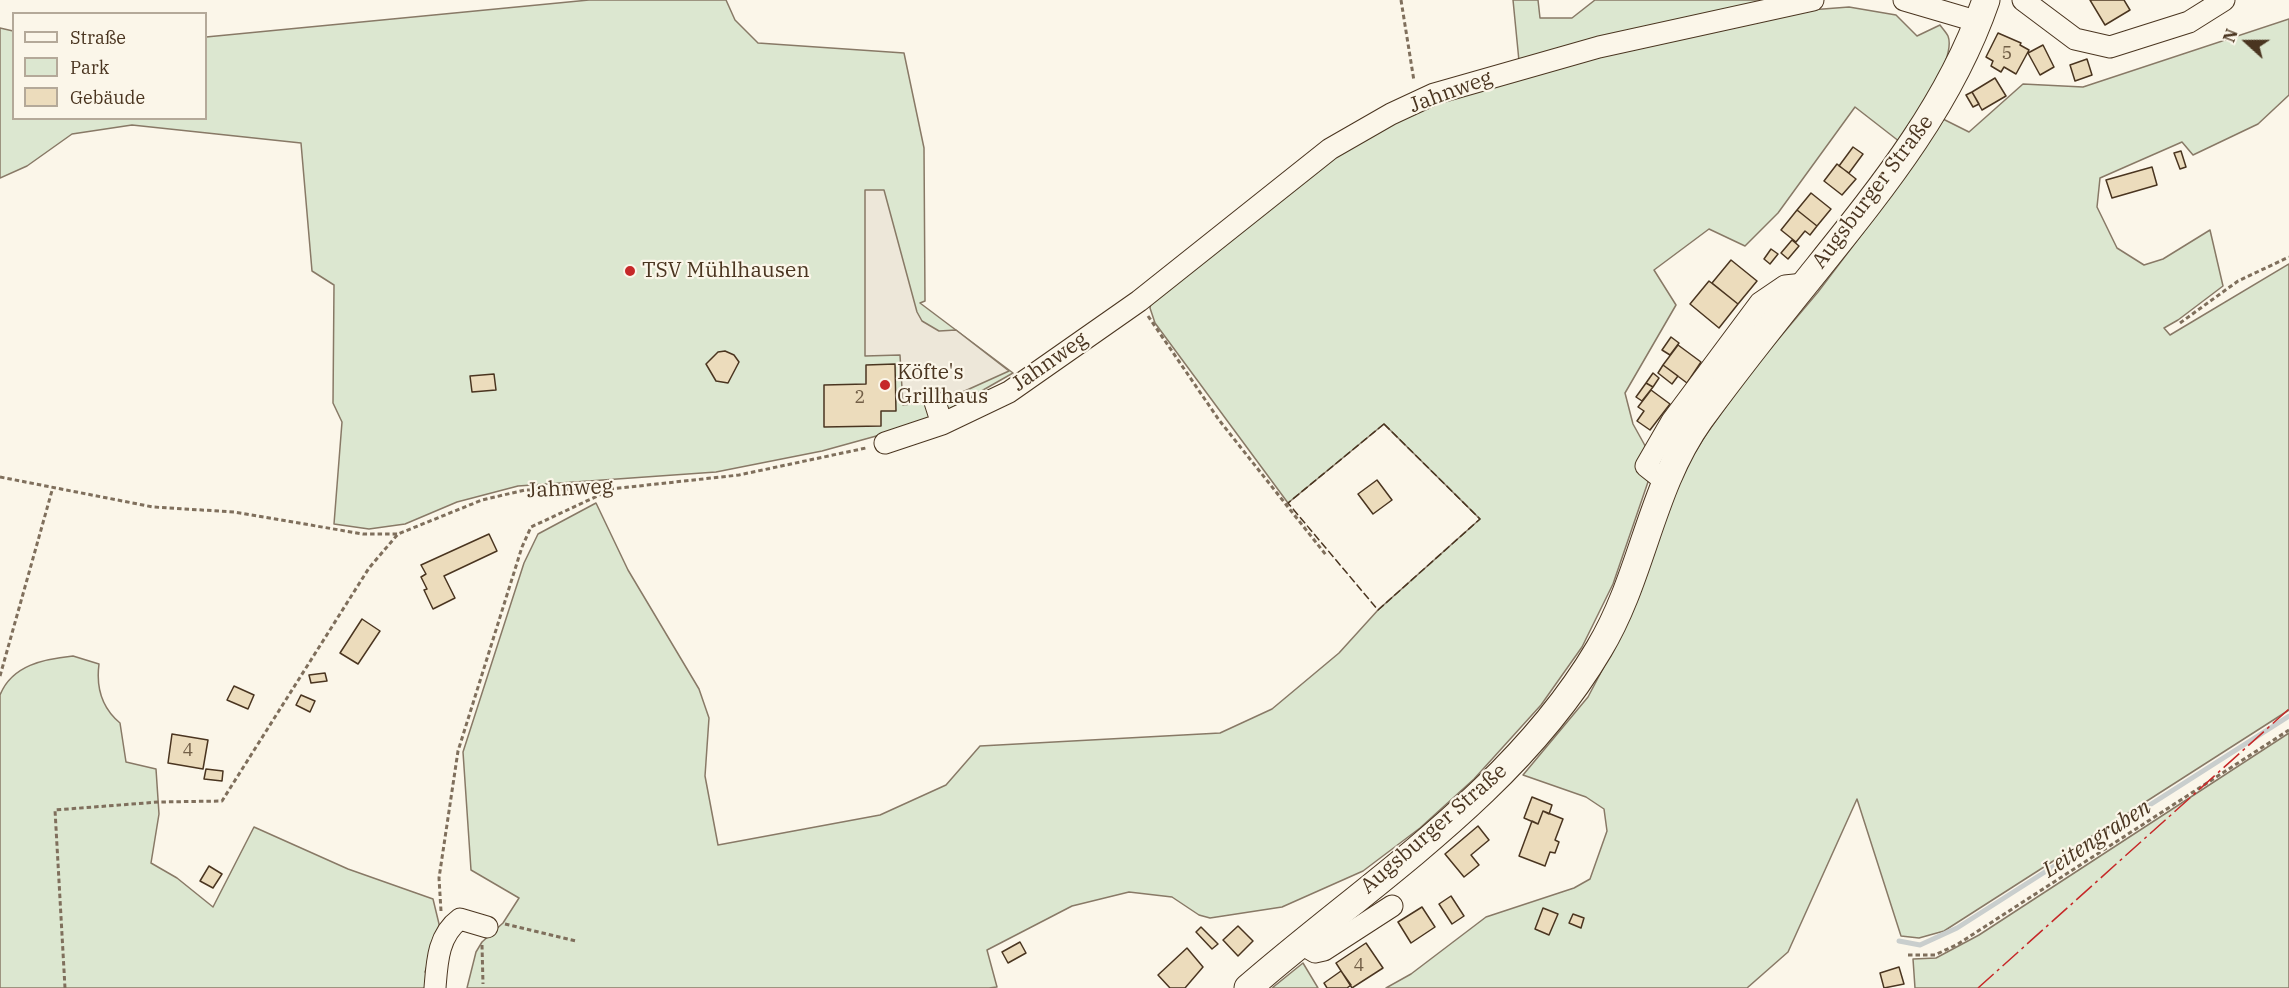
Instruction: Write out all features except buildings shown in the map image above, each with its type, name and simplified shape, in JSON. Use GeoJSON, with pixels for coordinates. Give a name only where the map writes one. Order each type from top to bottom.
{"type":"FeatureCollection","features":[{"type":"Feature","properties":{"kind":"main road","name":"Augsburger Straße"},"geometry":{"type":"LineString","coordinates":[[1248,988],[1479,795],[1556,711],[1600,647],[1630,579],[1665,481],[1692,432],[1804,284],[1906,155],[1944,94],[1982,11]]}},
{"type":"Feature","properties":{"kind":"street","name":"Jahnweg"},"geometry":{"type":"LineString","coordinates":[[885,443],[942,424],[1009,392],[1138,301],[1330,150],[1419,101],[1495,76],[1599,47],[1813,0]]}},
{"type":"Feature","properties":{"kind":"street"},"geometry":{"type":"LineString","coordinates":[[1908,0],[1982,11]]}},
{"type":"Feature","properties":{"kind":"street"},"geometry":{"type":"LineString","coordinates":[[2023,0],[2074,39],[2110,47],[2189,22],[2223,0]]}},
{"type":"Feature","properties":{"kind":"street"},"geometry":{"type":"LineString","coordinates":[[935,402],[942,424]]}},
{"type":"Feature","properties":{"kind":"street"},"geometry":{"type":"LineString","coordinates":[[1300,943],[1315,952],[1324,950],[1392,906]]}},
{"type":"Feature","properties":{"kind":"street"},"geometry":{"type":"LineString","coordinates":[[435,988],[439,951],[445,933],[460,919],[487,927]]}},
{"type":"Feature","properties":{"kind":"path"},"geometry":{"type":"LineString","coordinates":[[1401,0],[1419,101]]}},
{"type":"Feature","properties":{"kind":"path"},"geometry":{"type":"LineString","coordinates":[[2180,323],[2238,281],[2289,257]]}},
{"type":"Feature","properties":{"kind":"path"},"geometry":{"type":"LineString","coordinates":[[1138,301],[1161,339],[1220,420],[1326,555]]}},
{"type":"Feature","properties":{"kind":"path","name":"Jahnweg"},"geometry":{"type":"LineString","coordinates":[[65,988],[55,810],[158,802],[222,801],[369,568],[398,534],[482,500],[525,490],[611,489],[739,475],[839,455],[885,443]]}},
{"type":"Feature","properties":{"kind":"path"},"geometry":{"type":"LineString","coordinates":[[0,477],[153,507],[234,512],[363,534],[398,534]]}},
{"type":"Feature","properties":{"kind":"path"},"geometry":{"type":"LineString","coordinates":[[0,676],[53,488]]}},
{"type":"Feature","properties":{"kind":"path"},"geometry":{"type":"LineString","coordinates":[[445,933],[438,898],[439,878],[458,751],[511,580],[531,527],[611,489]]}},
{"type":"Feature","properties":{"kind":"path"},"geometry":{"type":"LineString","coordinates":[[1908,955],[1935,955],[1958,944],[2289,730]]}},
{"type":"Feature","properties":{"kind":"path"},"geometry":{"type":"LineString","coordinates":[[483,984],[482,942],[487,927],[503,923],[576,940]]}},
{"type":"Feature","properties":{"kind":"green space","name":"TSV Mühlhausen"},"geometry":{"type":"Polygon","coordinates":[[[589,0],[726,0],[735,20],[758,43],[904,53],[924,148],[925,301],[920,303],[1013,373],[927,422],[822,451],[716,472],[518,486],[457,502],[405,524],[369,529],[334,524],[342,422],[333,403],[334,285],[312,271],[301,143],[132,125],[72,134],[27,166],[0,178],[0,28],[12,31],[12,120],[207,120],[207,37],[589,0]]]}},
{"type":"Feature","properties":{"kind":"green space"},"geometry":{"type":"Polygon","coordinates":[[[1513,0],[1538,0],[1540,18],[1572,18],[1595,0],[1766,0],[1519,61],[1513,0]]]}},
{"type":"Feature","properties":{"kind":"green space"},"geometry":{"type":"Polygon","coordinates":[[[1849,7],[1896,15],[1917,36],[1940,25],[1948,36],[1949,46],[1940,74],[1923,106],[1900,142],[1855,107],[1778,213],[1745,246],[1709,229],[1654,270],[1676,305],[1625,393],[1633,424],[1648,451],[1649,479],[1613,584],[1582,647],[1541,705],[1474,779],[1420,828],[1363,871],[1282,907],[1210,918],[1199,915],[1172,897],[1129,892],[1072,906],[987,950],[997,987],[467,988],[476,952],[482,942],[503,923],[519,898],[471,870],[463,752],[524,563],[538,534],[596,503],[628,570],[699,689],[709,718],[705,776],[718,845],[880,815],[946,785],[980,746],[1220,733],[1272,709],[1339,653],[1378,610],[1480,519],[1384,424],[1288,503],[1155,323],[1150,308],[1152,297],[1335,155],[1406,113],[1634,42],[1771,13],[1849,7]]]}},
{"type":"Feature","properties":{"kind":"green space"},"geometry":{"type":"Polygon","coordinates":[[[2289,19],[2289,95],[2258,124],[2193,155],[2182,142],[2100,178],[2097,207],[2117,248],[2144,265],[2163,259],[2210,230],[2223,286],[2164,328],[2170,335],[2289,264],[2289,710],[1944,931],[1919,938],[1901,936],[1857,799],[1788,952],[1747,988],[1386,988],[1411,974],[1486,917],[1574,888],[1590,879],[1607,831],[1604,809],[1586,797],[1523,775],[1588,697],[1619,638],[1675,484],[1707,433],[1754,368],[1818,292],[1893,193],[1943,119],[1969,132],[2023,84],[2083,87],[2289,19]]]}},
{"type":"Feature","properties":{"kind":"green space"},"geometry":{"type":"Polygon","coordinates":[[[73,656],[99,664],[100,689],[109,711],[120,723],[126,762],[156,769],[159,814],[151,863],[177,878],[213,907],[254,827],[348,869],[433,899],[440,928],[425,972],[441,988],[0,988],[0,695],[12,677],[30,665],[73,656]]]}},
{"type":"Feature","properties":{"kind":"green space"},"geometry":{"type":"Polygon","coordinates":[[[2289,733],[2289,988],[1915,988],[1913,959],[1936,958],[1979,935],[2289,733]]]}},
{"type":"Feature","properties":{"kind":"green space"},"geometry":{"type":"Polygon","coordinates":[[[1303,963],[1318,988],[1272,988],[1303,963]]]}},
{"type":"Feature","properties":{"kind":"shaded area"},"geometry":{"type":"Polygon","coordinates":[[[865,190],[884,190],[917,312],[922,321],[939,331],[956,330],[1009,371],[947,399],[903,405],[900,355],[865,356],[865,190]]]}},
{"type":"Feature","properties":{"kind":"waterway","name":"Leitengraben"},"geometry":{"type":"LineString","coordinates":[[1899,941],[1920,945],[1957,928],[2289,716]]}},
{"type":"Feature","properties":{"kind":"fence"},"geometry":{"type":"LineString","coordinates":[[1384,424],[1480,519],[1378,610],[1288,503],[1384,424]]}},
{"type":"Feature","properties":{"kind":"power"},"geometry":{"type":"LineString","coordinates":[[1978,988],[2289,709]]}},
{"type":"Feature","properties":{"kind":"place","name":"TSV Mühlhausen"},"geometry":{"type":"Point","coordinates":[630,271]}},
{"type":"Feature","properties":{"kind":"place","name":"Köfte's Grillhaus"},"geometry":{"type":"Point","coordinates":[885,385]}}]}
